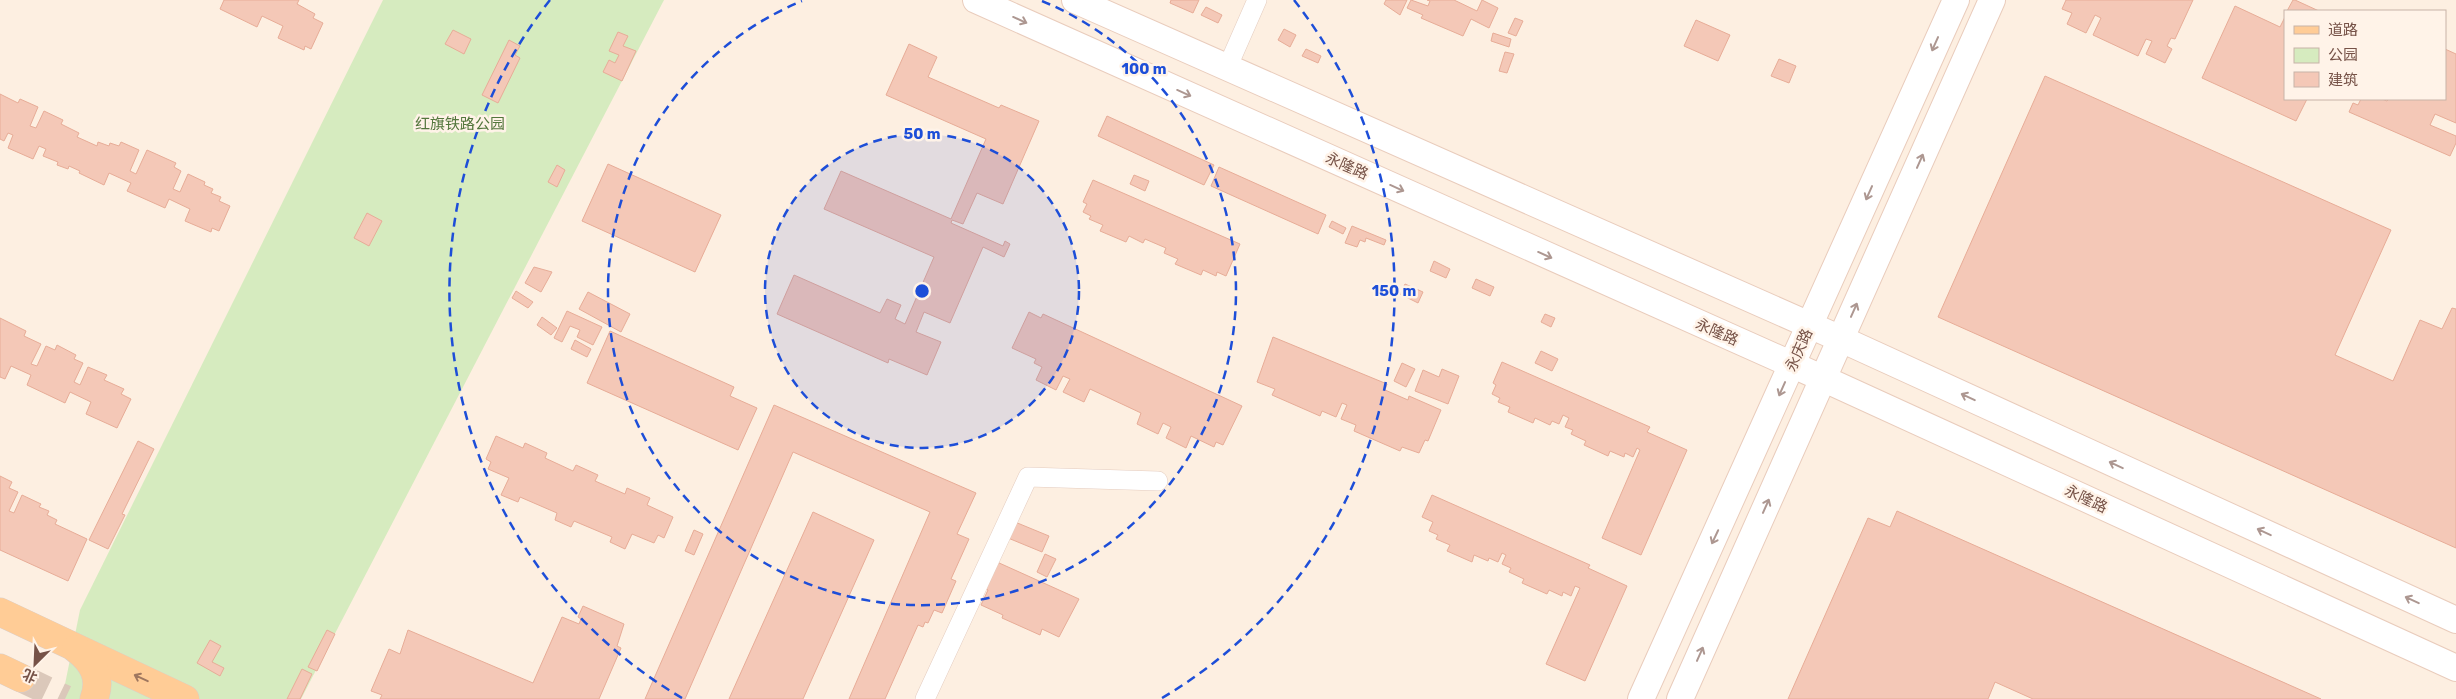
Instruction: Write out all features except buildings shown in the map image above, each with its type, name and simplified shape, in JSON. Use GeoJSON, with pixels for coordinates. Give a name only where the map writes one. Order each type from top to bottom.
{"type":"FeatureCollection","features":[{"type":"Feature","properties":{"kind":"main road"},"geometry":{"type":"LineString","coordinates":[[0,612],[185,699]]}},
{"type":"Feature","properties":{"kind":"main road"},"geometry":{"type":"LineString","coordinates":[[70,644],[86,658],[96,673],[99,681],[94,699]]}},
{"type":"Feature","properties":{"kind":"street","name":"永隆路"},"geometry":{"type":"LineString","coordinates":[[976,0],[1822,378],[2456,668]]}},
{"type":"Feature","properties":{"kind":"street"},"geometry":{"type":"LineString","coordinates":[[1075,0],[1228,66],[1810,325],[2456,620]]}},
{"type":"Feature","properties":{"kind":"street"},"geometry":{"type":"LineString","coordinates":[[1228,66],[1256,0]]}},
{"type":"Feature","properties":{"kind":"street","name":"永庆路"},"geometry":{"type":"LineString","coordinates":[[1641,699],[1956,0]]}},
{"type":"Feature","properties":{"kind":"street"},"geometry":{"type":"LineString","coordinates":[[1680,699],[1992,0]]}},
{"type":"Feature","properties":{"kind":"street"},"geometry":{"type":"LineString","coordinates":[[925,699],[1028,477],[1158,481]]}},
{"type":"Feature","properties":{"kind":"green space","name":"红旗铁路公园"},"geometry":{"type":"Polygon","coordinates":[[[383,0],[664,0],[301,699],[62,699],[80,610],[383,0]]]}},
{"type":"Feature","properties":{"kind":"tunnel"},"geometry":{"type":"LineString","coordinates":[[21,678],[65,699]]}}]}
